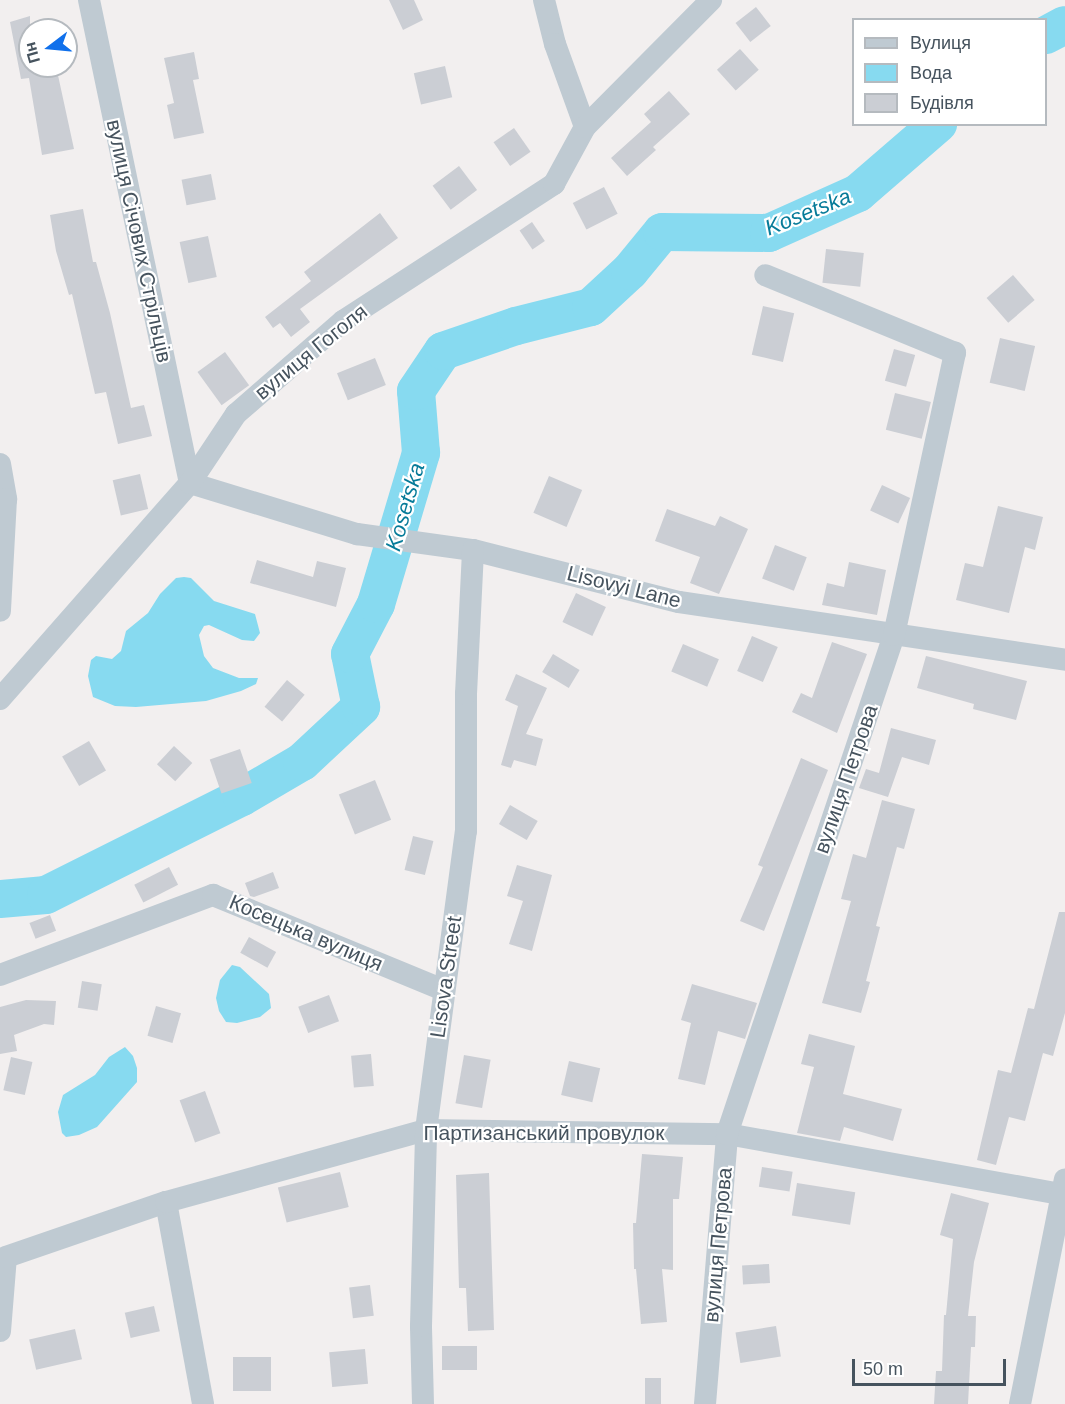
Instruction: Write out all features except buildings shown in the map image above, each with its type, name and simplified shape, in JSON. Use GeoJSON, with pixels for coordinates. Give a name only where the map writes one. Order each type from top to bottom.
{"type":"FeatureCollection","features":[{"type":"Feature","properties":{"kind":"street","name":"вулиця Січових Стрільців"},"geometry":{"type":"LineString","coordinates":[[88,0],[190,483]]}},
{"type":"Feature","properties":{"kind":"street"},"geometry":{"type":"LineString","coordinates":[[544,0],[555,44],[585,127]]}},
{"type":"Feature","properties":{"kind":"street","name":"вулиця Гоголя"},"geometry":{"type":"LineString","coordinates":[[0,699],[190,483],[236,414],[343,321],[554,184],[585,127],[711,0]]}},
{"type":"Feature","properties":{"kind":"street","name":"вулиця Петрова"},"geometry":{"type":"LineString","coordinates":[[705,1404],[727,1134],[894,635],[956,353],[765,275]]}},
{"type":"Feature","properties":{"kind":"street"},"geometry":{"type":"LineString","coordinates":[[0,464],[6,499],[0,611]]}},
{"type":"Feature","properties":{"kind":"street","name":"Lisovyi Lane"},"geometry":{"type":"LineString","coordinates":[[190,483],[357,534],[473,549],[679,602],[1065,660]]}},
{"type":"Feature","properties":{"kind":"street","name":"Lisova Street"},"geometry":{"type":"LineString","coordinates":[[423,1404],[421,1326],[426,1130],[466,831],[466,694],[473,549]]}},
{"type":"Feature","properties":{"kind":"street","name":"Косецька вулиця"},"geometry":{"type":"LineString","coordinates":[[0,975],[213,895],[443,990]]}},
{"type":"Feature","properties":{"kind":"street","name":"Партизанський провулок"},"geometry":{"type":"LineString","coordinates":[[0,1331],[6,1257],[166,1202],[426,1130],[727,1134],[1062,1187]]}},
{"type":"Feature","properties":{"kind":"street"},"geometry":{"type":"LineString","coordinates":[[1020,1404],[1062,1187]]}},
{"type":"Feature","properties":{"kind":"street"},"geometry":{"type":"LineString","coordinates":[[166,1202],[203,1404]]}},
{"type":"Feature","properties":{"kind":"water"},"geometry":{"type":"Polygon","coordinates":[[[176,578],[191,578],[214,601],[255,614],[260,633],[254,641],[242,640],[209,625],[204,626],[199,635],[204,656],[213,668],[239,678],[258,678],[256,684],[206,701],[136,707],[115,706],[93,697],[88,676],[91,660],[96,656],[112,659],[121,651],[126,631],[148,613],[160,594],[176,578]]]}},
{"type":"Feature","properties":{"kind":"water"},"geometry":{"type":"Polygon","coordinates":[[[232,965],[240,967],[269,994],[271,1008],[260,1017],[237,1023],[226,1022],[219,1011],[216,998],[220,980],[232,965]]]}},
{"type":"Feature","properties":{"kind":"water"},"geometry":{"type":"Polygon","coordinates":[[[125,1047],[133,1056],[137,1068],[137,1082],[97,1127],[79,1135],[66,1137],[62,1133],[58,1112],[63,1095],[95,1075],[109,1057],[125,1047]]]}},
{"type":"Feature","properties":{"kind":"waterway","name":"Kosetska"},"geometry":{"type":"LineString","coordinates":[[1047,34],[1065,25]]}},
{"type":"Feature","properties":{"kind":"waterway","name":"Kosetska"},"geometry":{"type":"LineString","coordinates":[[0,899],[46,895],[242,797],[302,762],[361,707],[350,654],[376,604],[421,453],[416,391],[443,351],[516,326],[591,307],[630,271],[662,232],[769,233],[858,193],[936,126]]}}]}
